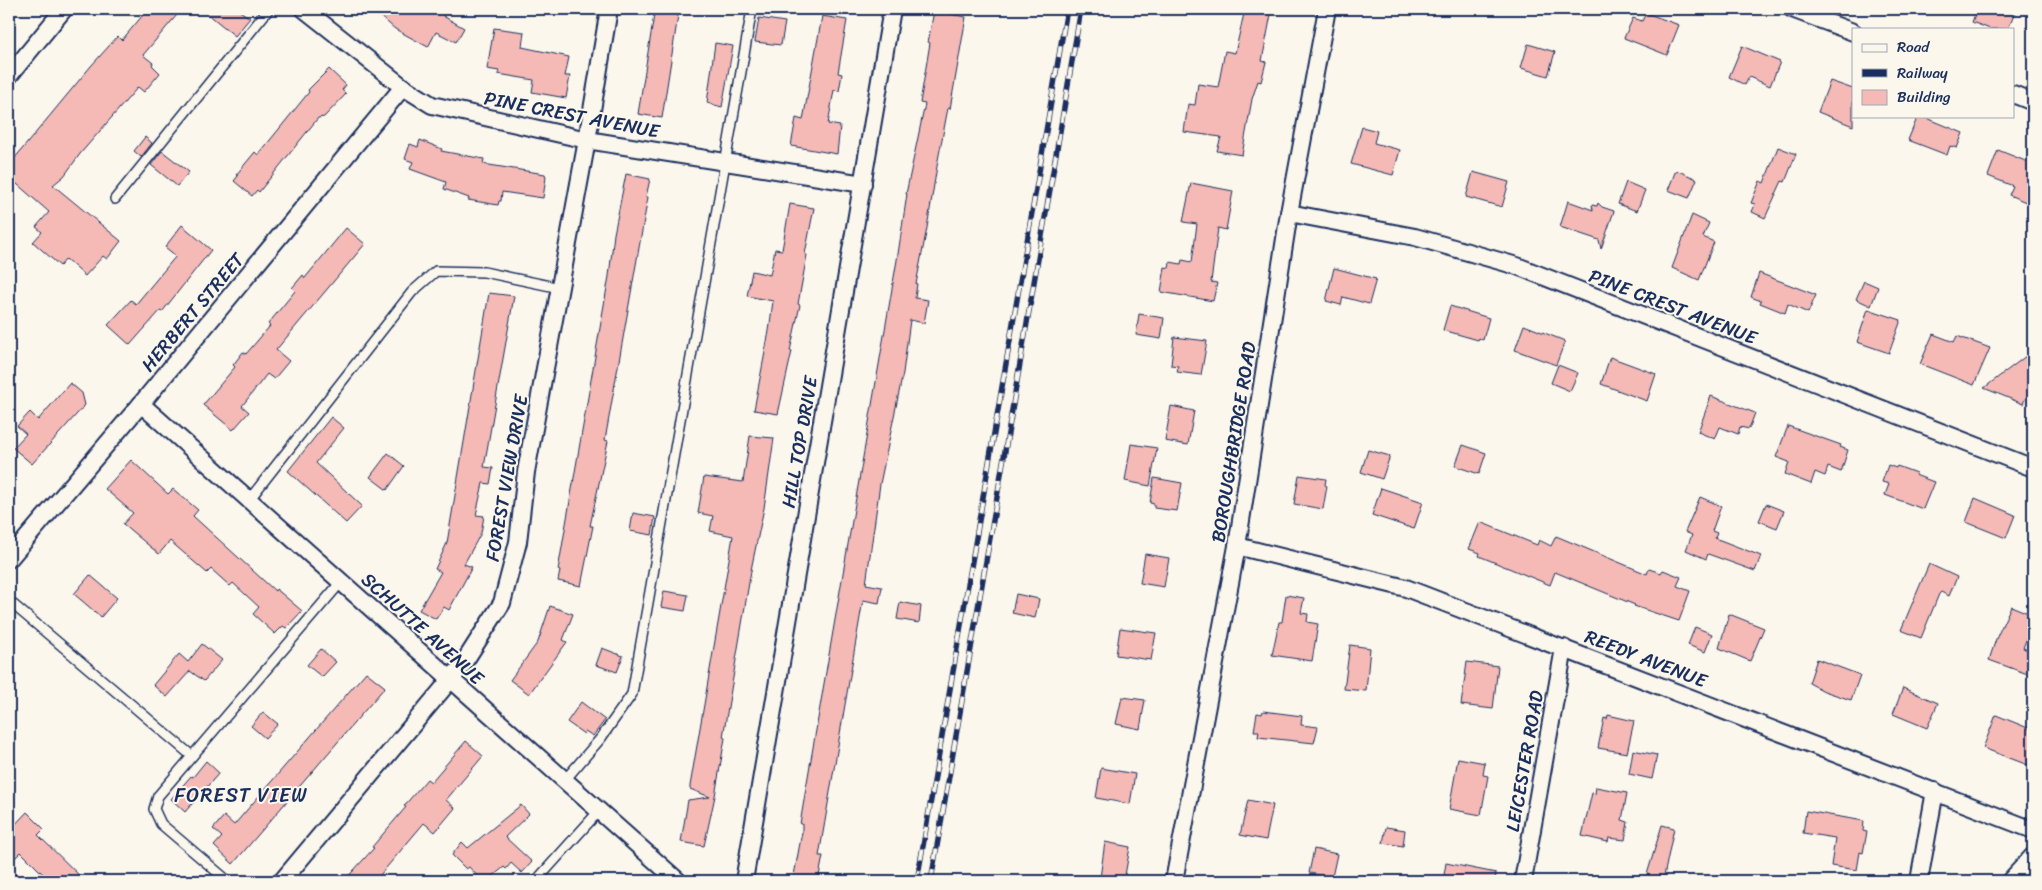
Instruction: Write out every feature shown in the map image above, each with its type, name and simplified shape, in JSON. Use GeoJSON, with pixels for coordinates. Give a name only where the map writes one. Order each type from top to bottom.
{"type":"FeatureCollection","features":[{"type":"Feature","properties":{"kind":"street"},"geometry":{"type":"LineString","coordinates":[[9,76],[64,9]]}},
{"type":"Feature","properties":{"kind":"street","name":"PINE CREST AVENUE"},"geometry":{"type":"LineString","coordinates":[[304,9],[403,88],[432,105],[588,140],[863,184]]}},
{"type":"Feature","properties":{"kind":"street","name":"FOREST VIEW DRIVE"},"geometry":{"type":"LineString","coordinates":[[282,881],[461,668],[502,603],[518,542],[526,472],[588,140],[609,9]]}},
{"type":"Feature","properties":{"kind":"street","name":"HILL TOP DRIVE"},"geometry":{"type":"LineString","coordinates":[[744,881],[892,9]]}},
{"type":"Feature","properties":{"kind":"street","name":"BOROUGHBRIDGE ROAD"},"geometry":{"type":"LineString","coordinates":[[1174,881],[1238,546],[1289,213],[1327,9]]}},
{"type":"Feature","properties":{"kind":"street"},"geometry":{"type":"LineString","coordinates":[[1792,9],[1852,32]]}},
{"type":"Feature","properties":{"kind":"street","name":"HERBERT STREET"},"geometry":{"type":"LineString","coordinates":[[9,559],[141,404],[403,88]]}},
{"type":"Feature","properties":{"kind":"street"},"geometry":{"type":"LineString","coordinates":[[2014,94],[2033,102]]}},
{"type":"Feature","properties":{"kind":"street","name":"PINE CREST AVENUE"},"geometry":{"type":"LineString","coordinates":[[1289,213],[1415,237],[1517,266],[2033,468]]}},
{"type":"Feature","properties":{"kind":"street","name":"SCHUTTE AVENUE"},"geometry":{"type":"LineString","coordinates":[[141,404],[678,881]]}},
{"type":"Feature","properties":{"kind":"street","name":"REEDY AVENUE"},"geometry":{"type":"LineString","coordinates":[[1238,546],[1406,588],[2033,830]]}},
{"type":"Feature","properties":{"kind":"street","name":"LEICESTER ROAD"},"geometry":{"type":"LineString","coordinates":[[1523,881],[1564,648]]}},
{"type":"Feature","properties":{"kind":"street"},"geometry":{"type":"LineString","coordinates":[[1919,881],[1935,791]]}},
{"type":"Feature","properties":{"kind":"street"},"geometry":{"type":"LineString","coordinates":[[2010,881],[2033,856]]}},
{"type":"Feature","properties":{"kind":"lane"},"geometry":{"type":"LineString","coordinates":[[115,199],[269,9]]}},
{"type":"Feature","properties":{"kind":"lane"},"geometry":{"type":"LineString","coordinates":[[564,781],[601,738],[632,694],[752,9]]}},
{"type":"Feature","properties":{"kind":"lane"},"geometry":{"type":"LineString","coordinates":[[249,500],[412,292],[436,271],[484,272],[560,288]]}},
{"type":"Feature","properties":{"kind":"lane"},"geometry":{"type":"LineString","coordinates":[[228,881],[161,824],[154,809],[158,796],[341,582]]}},
{"type":"Feature","properties":{"kind":"lane"},"geometry":{"type":"LineString","coordinates":[[9,601],[192,756]]}},
{"type":"Feature","properties":{"kind":"lane"},"geometry":{"type":"LineString","coordinates":[[536,881],[599,811]]}},
{"type":"Feature","properties":{"kind":"building"},"geometry":{"type":"Polygon","coordinates":[[[148,9],[182,9],[143,55],[153,63],[152,65],[160,73],[144,92],[138,87],[80,154],[64,176],[53,185],[121,241],[107,259],[103,256],[85,276],[66,259],[60,266],[33,242],[42,232],[36,227],[49,212],[9,177],[9,165],[91,66],[118,36],[122,40],[148,9]]]}},
{"type":"Feature","properties":{"kind":"building"},"geometry":{"type":"Polygon","coordinates":[[[202,9],[237,9],[250,18],[235,36],[202,9]]]}},
{"type":"Feature","properties":{"kind":"building"},"geometry":{"type":"Polygon","coordinates":[[[372,9],[448,9],[443,16],[464,28],[456,42],[436,32],[428,47],[395,29],[372,9]]]}},
{"type":"Feature","properties":{"kind":"building"},"geometry":{"type":"Polygon","coordinates":[[[655,9],[679,9],[662,118],[638,114],[655,9]]]}},
{"type":"Feature","properties":{"kind":"building"},"geometry":{"type":"Polygon","coordinates":[[[1245,9],[1272,9],[1262,61],[1266,62],[1261,82],[1258,81],[1252,99],[1242,155],[1217,151],[1221,137],[1184,132],[1188,104],[1195,105],[1198,84],[1218,87],[1225,51],[1235,53],[1245,9]]]}},
{"type":"Feature","properties":{"kind":"building"},"geometry":{"type":"Polygon","coordinates":[[[1977,9],[2016,9],[2008,28],[1987,28],[1972,22],[1977,9]]]}},
{"type":"Feature","properties":{"kind":"building"},"geometry":{"type":"Polygon","coordinates":[[[934,11],[966,17],[916,284],[915,298],[928,300],[924,323],[910,320],[903,373],[880,484],[866,584],[882,587],[879,603],[863,600],[819,856],[823,856],[818,881],[793,881],[802,832],[802,824],[800,824],[898,254],[906,194],[925,104],[920,103],[934,11]]]}},
{"type":"Feature","properties":{"kind":"building"},"geometry":{"type":"Polygon","coordinates":[[[1646,13],[1679,25],[1667,55],[1624,38],[1633,18],[1642,21],[1646,13]]]}},
{"type":"Feature","properties":{"kind":"building"},"geometry":{"type":"Polygon","coordinates":[[[822,16],[847,20],[838,73],[842,74],[839,91],[834,90],[828,124],[840,126],[837,154],[791,146],[796,118],[803,120],[822,16]]]}},
{"type":"Feature","properties":{"kind":"building"},"geometry":{"type":"Polygon","coordinates":[[[759,18],[785,22],[781,45],[755,42],[759,18]]]}},
{"type":"Feature","properties":{"kind":"building"},"geometry":{"type":"Polygon","coordinates":[[[494,28],[524,32],[522,47],[569,57],[565,76],[570,76],[566,98],[532,92],[534,80],[498,74],[499,71],[487,69],[494,28]]]}},
{"type":"Feature","properties":{"kind":"building"},"geometry":{"type":"Polygon","coordinates":[[[715,43],[733,46],[722,107],[707,103],[715,43]]]}},
{"type":"Feature","properties":{"kind":"building"},"geometry":{"type":"Polygon","coordinates":[[[1528,44],[1555,52],[1548,76],[1521,68],[1528,44]]]}},
{"type":"Feature","properties":{"kind":"building"},"geometry":{"type":"Polygon","coordinates":[[[1742,46],[1780,62],[1770,86],[1749,77],[1745,85],[1729,77],[1742,46]]]}},
{"type":"Feature","properties":{"kind":"building"},"geometry":{"type":"Polygon","coordinates":[[[329,69],[346,85],[342,90],[346,94],[324,117],[318,118],[259,192],[257,190],[252,196],[234,181],[238,176],[236,175],[255,152],[258,155],[309,92],[308,90],[329,69]]]}},
{"type":"Feature","properties":{"kind":"building"},"geometry":{"type":"Polygon","coordinates":[[[1830,81],[1852,89],[1853,126],[1818,112],[1830,81]]]}},
{"type":"Feature","properties":{"kind":"building"},"geometry":{"type":"Polygon","coordinates":[[[1917,118],[1927,118],[1963,133],[1957,148],[1950,146],[1947,155],[1908,140],[1917,118]]]}},
{"type":"Feature","properties":{"kind":"building"},"geometry":{"type":"Polygon","coordinates":[[[1362,127],[1377,131],[1374,143],[1400,150],[1393,175],[1351,164],[1362,127]]]}},
{"type":"Feature","properties":{"kind":"building"},"geometry":{"type":"Polygon","coordinates":[[[145,137],[152,143],[141,157],[134,151],[145,137]]]}},
{"type":"Feature","properties":{"kind":"building"},"geometry":{"type":"Polygon","coordinates":[[[420,140],[442,149],[441,151],[484,159],[483,164],[545,174],[543,198],[502,192],[501,201],[499,201],[498,205],[468,200],[469,198],[444,189],[446,182],[410,169],[413,162],[405,159],[410,144],[418,147],[420,140]]]}},
{"type":"Feature","properties":{"kind":"building"},"geometry":{"type":"Polygon","coordinates":[[[1778,147],[1796,154],[1785,182],[1782,181],[1765,218],[1752,212],[1755,204],[1751,203],[1760,181],[1764,183],[1778,147]]]}},
{"type":"Feature","properties":{"kind":"building"},"geometry":{"type":"Polygon","coordinates":[[[1998,150],[2033,164],[2033,205],[2009,195],[2013,186],[1988,176],[1998,150]]]}},
{"type":"Feature","properties":{"kind":"building"},"geometry":{"type":"Polygon","coordinates":[[[162,151],[189,172],[177,186],[151,165],[162,151]]]}},
{"type":"Feature","properties":{"kind":"building"},"geometry":{"type":"Polygon","coordinates":[[[1676,170],[1697,179],[1689,198],[1668,190],[1676,170]]]}},
{"type":"Feature","properties":{"kind":"building"},"geometry":{"type":"Polygon","coordinates":[[[1473,172],[1509,182],[1502,207],[1466,197],[1473,172]]]}},
{"type":"Feature","properties":{"kind":"building"},"geometry":{"type":"Polygon","coordinates":[[[626,174],[650,179],[605,440],[608,441],[590,526],[593,526],[581,586],[558,581],[560,571],[558,570],[609,276],[614,234],[626,174]]]}},
{"type":"Feature","properties":{"kind":"building"},"geometry":{"type":"Polygon","coordinates":[[[1626,182],[1645,190],[1637,211],[1618,204],[1626,182]]]}},
{"type":"Feature","properties":{"kind":"building"},"geometry":{"type":"Polygon","coordinates":[[[1191,183],[1233,191],[1226,230],[1218,228],[1211,282],[1217,283],[1213,301],[1161,292],[1165,267],[1169,268],[1170,262],[1181,264],[1182,260],[1192,262],[1197,224],[1183,222],[1191,183]]]}},
{"type":"Feature","properties":{"kind":"building"},"geometry":{"type":"Polygon","coordinates":[[[1568,201],[1593,210],[1592,205],[1597,206],[1598,203],[1602,207],[1614,211],[1601,249],[1599,240],[1560,227],[1568,201]]]}},
{"type":"Feature","properties":{"kind":"building"},"geometry":{"type":"Polygon","coordinates":[[[790,204],[814,208],[805,254],[807,255],[798,304],[800,305],[790,351],[792,351],[778,414],[754,410],[773,301],[747,296],[752,271],[770,275],[775,249],[782,250],[790,204]]]}},
{"type":"Feature","properties":{"kind":"building"},"geometry":{"type":"Polygon","coordinates":[[[1692,215],[1709,223],[1703,237],[1714,242],[1699,280],[1672,268],[1692,215]]]}},
{"type":"Feature","properties":{"kind":"building"},"geometry":{"type":"Polygon","coordinates":[[[182,225],[211,250],[162,312],[160,311],[130,345],[108,325],[131,300],[136,304],[176,256],[165,247],[182,225]]]}},
{"type":"Feature","properties":{"kind":"building"},"geometry":{"type":"Polygon","coordinates":[[[346,228],[365,244],[276,350],[289,361],[274,379],[267,374],[242,406],[249,412],[233,430],[203,405],[235,367],[233,365],[243,352],[246,354],[270,326],[268,324],[295,291],[292,288],[303,275],[305,278],[346,228]]]}},
{"type":"Feature","properties":{"kind":"building"},"geometry":{"type":"Polygon","coordinates":[[[1334,268],[1376,279],[1369,304],[1343,297],[1341,305],[1326,301],[1334,268]]]}},
{"type":"Feature","properties":{"kind":"building"},"geometry":{"type":"Polygon","coordinates":[[[1759,273],[1816,295],[1808,313],[1788,304],[1785,313],[1760,303],[1761,301],[1751,297],[1759,273]]]}},
{"type":"Feature","properties":{"kind":"building"},"geometry":{"type":"Polygon","coordinates":[[[1864,281],[1878,287],[1871,306],[1856,299],[1864,281]]]}},
{"type":"Feature","properties":{"kind":"building"},"geometry":{"type":"Polygon","coordinates":[[[489,293],[514,296],[484,467],[493,468],[490,484],[483,483],[476,515],[484,516],[481,533],[464,564],[472,567],[449,610],[444,607],[436,619],[419,610],[441,572],[435,569],[447,543],[489,293]]]}},
{"type":"Feature","properties":{"kind":"building"},"geometry":{"type":"Polygon","coordinates":[[[1450,306],[1489,318],[1483,340],[1443,330],[1450,306]]]}},
{"type":"Feature","properties":{"kind":"building"},"geometry":{"type":"Polygon","coordinates":[[[1868,309],[1901,320],[1889,353],[1857,342],[1868,309]]]}},
{"type":"Feature","properties":{"kind":"building"},"geometry":{"type":"Polygon","coordinates":[[[1139,314],[1164,318],[1161,339],[1136,335],[1139,314]]]}},
{"type":"Feature","properties":{"kind":"building"},"geometry":{"type":"Polygon","coordinates":[[[1524,325],[1565,341],[1556,365],[1515,350],[1524,325]]]}},
{"type":"Feature","properties":{"kind":"building"},"geometry":{"type":"Polygon","coordinates":[[[1933,334],[1954,342],[1957,336],[1990,348],[1974,385],[1920,364],[1933,334]]]}},
{"type":"Feature","properties":{"kind":"building"},"geometry":{"type":"Polygon","coordinates":[[[1174,337],[1207,341],[1201,375],[1177,372],[1178,366],[1171,365],[1174,337]]]}},
{"type":"Feature","properties":{"kind":"building"},"geometry":{"type":"Polygon","coordinates":[[[2026,356],[2029,370],[2033,372],[2033,400],[2026,397],[2023,404],[1984,388],[2026,356]]]}},
{"type":"Feature","properties":{"kind":"building"},"geometry":{"type":"Polygon","coordinates":[[[1610,357],[1656,374],[1647,401],[1601,384],[1610,357]]]}},
{"type":"Feature","properties":{"kind":"building"},"geometry":{"type":"Polygon","coordinates":[[[1558,365],[1578,373],[1570,391],[1551,383],[1558,365]]]}},
{"type":"Feature","properties":{"kind":"building"},"geometry":{"type":"Polygon","coordinates":[[[70,383],[82,393],[85,405],[32,464],[13,448],[26,434],[17,426],[30,412],[38,420],[70,383]]]}},
{"type":"Feature","properties":{"kind":"building"},"geometry":{"type":"Polygon","coordinates":[[[1711,396],[1755,413],[1749,429],[1740,427],[1738,434],[1720,427],[1715,439],[1698,432],[1711,396]]]}},
{"type":"Feature","properties":{"kind":"building"},"geometry":{"type":"Polygon","coordinates":[[[1171,406],[1194,411],[1188,445],[1165,441],[1171,406]]]}},
{"type":"Feature","properties":{"kind":"building"},"geometry":{"type":"Polygon","coordinates":[[[331,417],[344,428],[316,463],[362,506],[346,523],[288,471],[331,417]]]}},
{"type":"Feature","properties":{"kind":"building"},"geometry":{"type":"Polygon","coordinates":[[[1788,426],[1841,445],[1840,447],[1848,450],[1841,472],[1828,467],[1825,476],[1815,472],[1811,484],[1785,474],[1789,462],[1776,457],[1788,426]]]}},
{"type":"Feature","properties":{"kind":"building"},"geometry":{"type":"Polygon","coordinates":[[[750,436],[774,438],[764,508],[752,565],[723,737],[725,738],[704,846],[681,842],[688,800],[710,797],[690,789],[690,786],[733,536],[710,531],[713,516],[698,513],[704,477],[743,482],[750,436]]]}},
{"type":"Feature","properties":{"kind":"building"},"geometry":{"type":"Polygon","coordinates":[[[1131,444],[1157,448],[1150,486],[1125,481],[1131,444]]]}},
{"type":"Feature","properties":{"kind":"building"},"geometry":{"type":"Polygon","coordinates":[[[1463,445],[1486,453],[1479,474],[1455,466],[1463,445]]]}},
{"type":"Feature","properties":{"kind":"building"},"geometry":{"type":"Polygon","coordinates":[[[1368,450],[1390,456],[1382,479],[1361,472],[1368,450]]]}},
{"type":"Feature","properties":{"kind":"building"},"geometry":{"type":"Polygon","coordinates":[[[388,453],[404,466],[387,490],[370,477],[388,453]]]}},
{"type":"Feature","properties":{"kind":"building"},"geometry":{"type":"Polygon","coordinates":[[[131,460],[168,494],[173,489],[198,510],[193,516],[275,591],[276,589],[302,611],[286,628],[283,626],[275,634],[253,614],[259,607],[233,583],[230,586],[211,569],[207,573],[170,541],[159,554],[123,524],[133,513],[105,489],[131,460]]]}},
{"type":"Feature","properties":{"kind":"building"},"geometry":{"type":"Polygon","coordinates":[[[1888,465],[1896,468],[1897,466],[1916,473],[1915,475],[1934,482],[1923,509],[1885,495],[1889,484],[1882,482],[1888,465]]]}},
{"type":"Feature","properties":{"kind":"building"},"geometry":{"type":"Polygon","coordinates":[[[1299,475],[1326,479],[1325,485],[1327,486],[1323,509],[1294,504],[1299,475]]]}},
{"type":"Feature","properties":{"kind":"building"},"geometry":{"type":"Polygon","coordinates":[[[1154,478],[1182,483],[1177,511],[1154,508],[1154,504],[1150,503],[1154,478]]]}},
{"type":"Feature","properties":{"kind":"building"},"geometry":{"type":"Polygon","coordinates":[[[1381,488],[1423,502],[1414,529],[1372,515],[1381,488]]]}},
{"type":"Feature","properties":{"kind":"building"},"geometry":{"type":"Polygon","coordinates":[[[1700,497],[1721,506],[1712,531],[1717,533],[1715,538],[1761,556],[1755,571],[1708,554],[1706,559],[1686,550],[1692,535],[1685,532],[1700,497]]]}},
{"type":"Feature","properties":{"kind":"building"},"geometry":{"type":"Polygon","coordinates":[[[1975,498],[2015,515],[2006,538],[1966,522],[1975,498]]]}},
{"type":"Feature","properties":{"kind":"building"},"geometry":{"type":"Polygon","coordinates":[[[1766,504],[1784,511],[1777,528],[1759,521],[1766,504]]]}},
{"type":"Feature","properties":{"kind":"building"},"geometry":{"type":"Polygon","coordinates":[[[633,513],[655,517],[652,535],[630,531],[633,513]]]}},
{"type":"Feature","properties":{"kind":"building"},"geometry":{"type":"Polygon","coordinates":[[[1480,522],[1537,545],[1539,540],[1551,546],[1556,536],[1647,574],[1649,569],[1661,573],[1663,570],[1681,577],[1677,586],[1690,591],[1679,621],[1634,606],[1555,572],[1550,585],[1479,556],[1480,553],[1469,549],[1480,522]]]}},
{"type":"Feature","properties":{"kind":"building"},"geometry":{"type":"Polygon","coordinates":[[[1145,554],[1169,558],[1164,587],[1140,583],[1145,554]]]}},
{"type":"Feature","properties":{"kind":"building"},"geometry":{"type":"Polygon","coordinates":[[[1929,564],[1957,577],[1949,596],[1941,592],[1939,594],[1921,638],[1901,630],[1929,564]]]}},
{"type":"Feature","properties":{"kind":"building"},"geometry":{"type":"Polygon","coordinates":[[[90,575],[117,598],[101,617],[74,594],[90,575]]]}},
{"type":"Feature","properties":{"kind":"building"},"geometry":{"type":"Polygon","coordinates":[[[664,591],[688,595],[685,611],[661,607],[664,591]]]}},
{"type":"Feature","properties":{"kind":"building"},"geometry":{"type":"Polygon","coordinates":[[[1016,594],[1039,599],[1035,618],[1012,613],[1016,594]]]}},
{"type":"Feature","properties":{"kind":"building"},"geometry":{"type":"Polygon","coordinates":[[[1286,595],[1304,598],[1301,613],[1308,614],[1307,622],[1318,624],[1312,661],[1272,655],[1279,622],[1282,622],[1286,595]]]}},
{"type":"Feature","properties":{"kind":"building"},"geometry":{"type":"Polygon","coordinates":[[[900,602],[921,606],[919,623],[897,619],[900,602]]]}},
{"type":"Feature","properties":{"kind":"building"},"geometry":{"type":"Polygon","coordinates":[[[550,606],[573,614],[563,640],[567,642],[529,694],[510,680],[538,642],[550,606]]]}},
{"type":"Feature","properties":{"kind":"building"},"geometry":{"type":"Polygon","coordinates":[[[2011,606],[2033,615],[2033,622],[2023,648],[2033,652],[2033,676],[1989,660],[2011,606]]]}},
{"type":"Feature","properties":{"kind":"building"},"geometry":{"type":"Polygon","coordinates":[[[1729,614],[1764,628],[1750,661],[1719,648],[1729,614]]]}},
{"type":"Feature","properties":{"kind":"building"},"geometry":{"type":"Polygon","coordinates":[[[1695,627],[1712,634],[1705,652],[1688,645],[1695,627]]]}},
{"type":"Feature","properties":{"kind":"building"},"geometry":{"type":"Polygon","coordinates":[[[1120,628],[1156,633],[1151,660],[1116,655],[1120,628]]]}},
{"type":"Feature","properties":{"kind":"building"},"geometry":{"type":"Polygon","coordinates":[[[202,644],[222,660],[204,681],[190,671],[167,697],[153,685],[179,654],[188,662],[202,644]]]}},
{"type":"Feature","properties":{"kind":"building"},"geometry":{"type":"Polygon","coordinates":[[[1350,645],[1370,648],[1366,691],[1344,689],[1350,645]]]}},
{"type":"Feature","properties":{"kind":"building"},"geometry":{"type":"Polygon","coordinates":[[[602,648],[623,656],[617,672],[596,665],[602,648]]]}},
{"type":"Feature","properties":{"kind":"building"},"geometry":{"type":"Polygon","coordinates":[[[321,649],[336,662],[322,677],[307,665],[321,649]]]}},
{"type":"Feature","properties":{"kind":"building"},"geometry":{"type":"Polygon","coordinates":[[[1817,659],[1860,675],[1851,700],[1824,691],[1809,683],[1817,659]]]}},
{"type":"Feature","properties":{"kind":"building"},"geometry":{"type":"Polygon","coordinates":[[[1467,662],[1498,666],[1493,709],[1461,705],[1467,662]]]}},
{"type":"Feature","properties":{"kind":"building"},"geometry":{"type":"Polygon","coordinates":[[[366,672],[385,687],[233,864],[214,846],[222,837],[213,829],[224,816],[234,825],[366,672]]]}},
{"type":"Feature","properties":{"kind":"building"},"geometry":{"type":"Polygon","coordinates":[[[1903,688],[1938,703],[1927,728],[1893,714],[1903,688]]]}},
{"type":"Feature","properties":{"kind":"building"},"geometry":{"type":"Polygon","coordinates":[[[1122,697],[1145,700],[1140,729],[1116,724],[1122,697]]]}},
{"type":"Feature","properties":{"kind":"building"},"geometry":{"type":"Polygon","coordinates":[[[581,702],[605,720],[593,736],[585,731],[584,734],[567,722],[581,702]]]}},
{"type":"Feature","properties":{"kind":"building"},"geometry":{"type":"Polygon","coordinates":[[[1263,711],[1302,716],[1301,725],[1318,727],[1314,743],[1258,737],[1259,731],[1254,731],[1257,713],[1262,714],[1263,711]]]}},
{"type":"Feature","properties":{"kind":"building"},"geometry":{"type":"Polygon","coordinates":[[[263,712],[278,724],[265,738],[251,726],[263,712]]]}},
{"type":"Feature","properties":{"kind":"building"},"geometry":{"type":"Polygon","coordinates":[[[1608,715],[1634,721],[1627,753],[1598,748],[1604,718],[1607,719],[1608,715]]]}},
{"type":"Feature","properties":{"kind":"building"},"geometry":{"type":"Polygon","coordinates":[[[1996,715],[2033,730],[2033,751],[2028,765],[1983,748],[1996,715]]]}},
{"type":"Feature","properties":{"kind":"building"},"geometry":{"type":"Polygon","coordinates":[[[466,741],[483,756],[446,800],[455,808],[435,832],[424,823],[375,881],[344,881],[374,848],[372,847],[427,779],[431,782],[466,741]]]}},
{"type":"Feature","properties":{"kind":"building"},"geometry":{"type":"Polygon","coordinates":[[[1633,750],[1657,755],[1652,779],[1629,774],[1633,750]]]}},
{"type":"Feature","properties":{"kind":"building"},"geometry":{"type":"Polygon","coordinates":[[[1458,758],[1485,763],[1483,775],[1488,776],[1481,815],[1449,809],[1458,758]]]}},
{"type":"Feature","properties":{"kind":"building"},"geometry":{"type":"Polygon","coordinates":[[[206,761],[219,773],[185,812],[171,799],[206,761]]]}},
{"type":"Feature","properties":{"kind":"building"},"geometry":{"type":"Polygon","coordinates":[[[1101,768],[1135,774],[1130,804],[1096,798],[1101,768]]]}},
{"type":"Feature","properties":{"kind":"building"},"geometry":{"type":"Polygon","coordinates":[[[1596,787],[1627,793],[1622,820],[1628,822],[1625,840],[1609,838],[1608,842],[1582,836],[1592,793],[1595,794],[1596,787]]]}},
{"type":"Feature","properties":{"kind":"building"},"geometry":{"type":"Polygon","coordinates":[[[1248,800],[1273,805],[1266,840],[1240,835],[1248,800]]]}},
{"type":"Feature","properties":{"kind":"building"},"geometry":{"type":"Polygon","coordinates":[[[521,805],[529,814],[505,837],[532,862],[522,873],[511,863],[506,869],[504,867],[487,881],[482,881],[469,867],[466,869],[452,855],[462,842],[468,848],[521,805]]]}},
{"type":"Feature","properties":{"kind":"building"},"geometry":{"type":"Polygon","coordinates":[[[1806,811],[1864,821],[1863,831],[1867,832],[1863,853],[1860,852],[1857,870],[1831,866],[1835,838],[1803,833],[1806,811]]]}},
{"type":"Feature","properties":{"kind":"building"},"geometry":{"type":"Polygon","coordinates":[[[27,812],[44,829],[38,835],[85,881],[50,881],[21,852],[9,864],[9,831],[27,812]]]}},
{"type":"Feature","properties":{"kind":"building"},"geometry":{"type":"Polygon","coordinates":[[[1662,825],[1674,828],[1663,881],[1645,881],[1662,825]]]}},
{"type":"Feature","properties":{"kind":"building"},"geometry":{"type":"Polygon","coordinates":[[[1386,827],[1405,830],[1403,846],[1383,843],[1386,827]]]}},
{"type":"Feature","properties":{"kind":"building"},"geometry":{"type":"Polygon","coordinates":[[[1105,842],[1130,847],[1124,881],[1100,878],[1105,842]]]}},
{"type":"Feature","properties":{"kind":"building"},"geometry":{"type":"Polygon","coordinates":[[[1314,849],[1337,854],[1332,877],[1309,873],[1314,849]]]}},
{"type":"Feature","properties":{"kind":"building"},"geometry":{"type":"Polygon","coordinates":[[[1446,863],[1496,873],[1495,881],[1443,881],[1446,863]]]}},
{"type":"Feature","properties":{"kind":"railway"},"geometry":{"type":"LineString","coordinates":[[917,881],[1067,9]]}},
{"type":"Feature","properties":{"kind":"railway"},"geometry":{"type":"LineString","coordinates":[[931,881],[1081,9]]}},
{"type":"Feature","properties":{"kind":"district","name":"FOREST VIEW"},"geometry":{"type":"Point","coordinates":[241,795]}}]}
